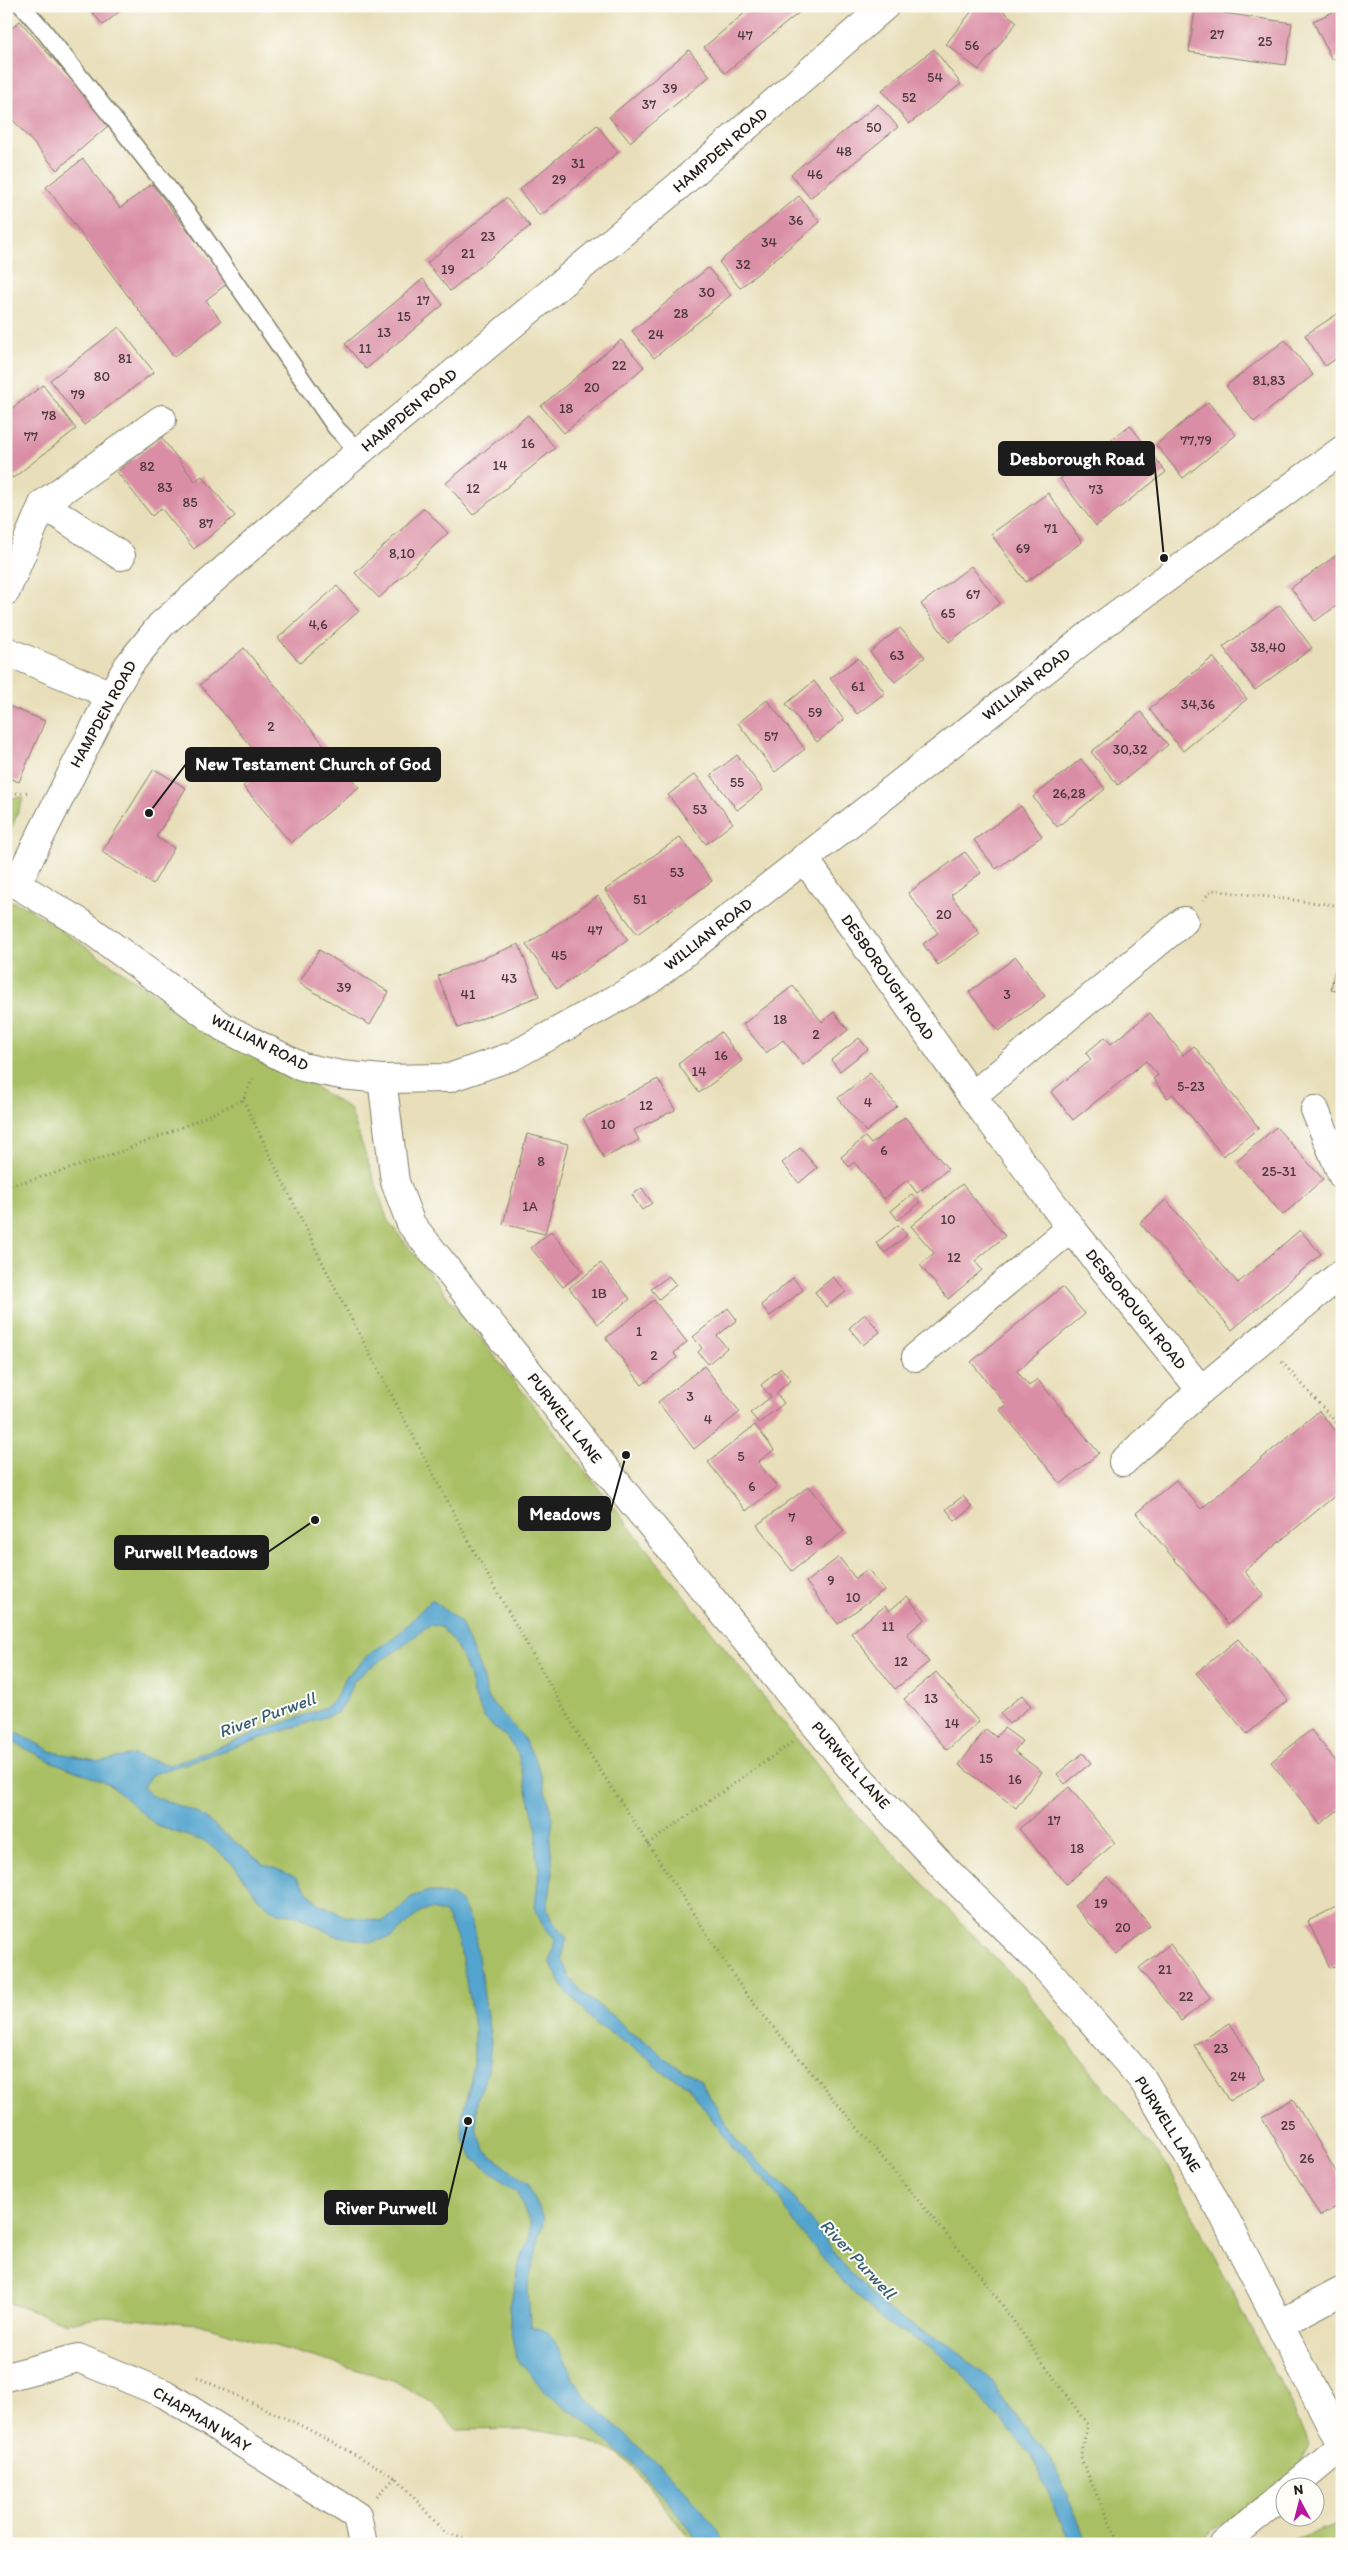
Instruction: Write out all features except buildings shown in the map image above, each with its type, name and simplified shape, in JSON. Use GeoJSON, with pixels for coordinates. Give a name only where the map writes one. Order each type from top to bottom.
{"type":"FeatureCollection","features":[{"type":"Feature","properties":{"kind":"street","name":"HAMPDEN ROAD"},"geometry":{"type":"LineString","coordinates":[[12,881],[111,695],[128,666],[161,625],[359,452],[676,188],[885,6]]}},
{"type":"Feature","properties":{"kind":"street"},"geometry":{"type":"LineString","coordinates":[[6,591],[43,504],[162,419]]}},
{"type":"Feature","properties":{"kind":"street","name":"WILLIAN ROAD"},"geometry":{"type":"LineString","coordinates":[[12,881],[81,923],[222,1027],[302,1066],[341,1075],[382,1079],[449,1078],[513,1056],[650,980],[1101,626],[1342,450]]}},
{"type":"Feature","properties":{"kind":"street"},"geometry":{"type":"LineString","coordinates":[[43,504],[121,556]]}},
{"type":"Feature","properties":{"kind":"street"},"geometry":{"type":"LineString","coordinates":[[6,651],[111,695]]}},
{"type":"Feature","properties":{"kind":"street","name":"DESBOROUGH ROAD"},"geometry":{"type":"LineString","coordinates":[[804,858],[972,1096],[1071,1228],[1200,1390]]}},
{"type":"Feature","properties":{"kind":"street"},"geometry":{"type":"LineString","coordinates":[[972,1096],[1184,922]]}},
{"type":"Feature","properties":{"kind":"street","name":"PURWELL LANE"},"geometry":{"type":"LineString","coordinates":[[382,1079],[395,1182],[411,1224],[638,1510],[855,1773],[946,1870],[1044,1966],[1143,2080],[1224,2216],[1342,2446]]}},
{"type":"Feature","properties":{"kind":"street"},"geometry":{"type":"LineString","coordinates":[[1315,1110],[1342,1175]]}},
{"type":"Feature","properties":{"kind":"street"},"geometry":{"type":"LineString","coordinates":[[916,1357],[1071,1228]]}},
{"type":"Feature","properties":{"kind":"street"},"geometry":{"type":"LineString","coordinates":[[1123,1462],[1200,1390],[1342,1273]]}},
{"type":"Feature","properties":{"kind":"street"},"geometry":{"type":"LineString","coordinates":[[1280,2324],[1342,2291]]}},
{"type":"Feature","properties":{"kind":"street","name":"CHAPMAN WAY"},"geometry":{"type":"LineString","coordinates":[[6,2377],[78,2358],[165,2394],[357,2516],[363,2544]]}},
{"type":"Feature","properties":{"kind":"street"},"geometry":{"type":"LineString","coordinates":[[1304,2478],[1342,2446]]}},
{"type":"Feature","properties":{"kind":"street"},"geometry":{"type":"LineString","coordinates":[[1224,2544],[1276,2501]]}},
{"type":"Feature","properties":{"kind":"lane"},"geometry":{"type":"LineString","coordinates":[[22,6],[40,26],[186,212],[336,428],[359,452]]}},
{"type":"Feature","properties":{"kind":"path"},"geometry":{"type":"LineString","coordinates":[[1184,922],[1212,890],[1342,906]]}},
{"type":"Feature","properties":{"kind":"path"},"geometry":{"type":"LineString","coordinates":[[6,1186],[79,1167],[171,1133],[243,1100],[267,1048]]}},
{"type":"Feature","properties":{"kind":"path"},"geometry":{"type":"LineString","coordinates":[[243,1100],[334,1286],[475,1553],[586,1748],[745,1993],[982,2277],[1087,2424],[1081,2460],[1119,2544]]}},
{"type":"Feature","properties":{"kind":"path"},"geometry":{"type":"LineString","coordinates":[[1280,1360],[1342,1429]]}},
{"type":"Feature","properties":{"kind":"path"},"geometry":{"type":"LineString","coordinates":[[648,1844],[816,1725]]}},
{"type":"Feature","properties":{"kind":"path"},"geometry":{"type":"LineString","coordinates":[[190,2376],[199,2377],[304,2426],[396,2477],[443,2530],[476,2544]]}},
{"type":"Feature","properties":{"kind":"green space"},"geometry":{"type":"Polygon","coordinates":[[[24,797],[7,839],[6,839],[6,798],[24,797]]]}},
{"type":"Feature","properties":{"kind":"green space"},"geometry":{"type":"Polygon","coordinates":[[[6,899],[27,907],[205,1028],[305,1081],[350,1109],[388,1221],[859,1818],[1022,1985],[1169,2169],[1293,2409],[1309,2445],[1295,2471],[1285,2478],[1276,2478],[1276,2485],[1194,2544],[693,2544],[648,2484],[617,2453],[578,2437],[526,2429],[457,2430],[434,2404],[393,2380],[198,2324],[104,2317],[67,2323],[6,2302],[6,899]]]}},
{"type":"Feature","properties":{"kind":"green space"},"geometry":{"type":"Polygon","coordinates":[[[1337,2524],[1342,2526],[1342,2544],[1286,2544],[1291,2540],[1337,2524]]]}},
{"type":"Feature","properties":{"kind":"water"},"geometry":{"type":"Polygon","coordinates":[[[432,1599],[461,1623],[484,1679],[487,1697],[523,1737],[538,1765],[553,1819],[550,1840],[553,1873],[547,1909],[551,1919],[567,1938],[562,1958],[569,1977],[588,1998],[615,2017],[628,2031],[653,2046],[667,2060],[699,2079],[736,2140],[785,2187],[848,2270],[880,2303],[917,2329],[949,2344],[994,2383],[1011,2411],[1040,2444],[1055,2468],[1088,2544],[1071,2544],[1030,2453],[1001,2419],[990,2411],[958,2369],[929,2346],[886,2324],[844,2283],[797,2227],[771,2186],[735,2151],[687,2085],[660,2071],[647,2057],[595,2023],[564,1989],[550,1963],[555,1939],[542,1924],[535,1907],[539,1870],[536,1854],[537,1831],[518,1754],[507,1738],[485,1719],[473,1695],[470,1678],[457,1647],[441,1627],[429,1625],[399,1649],[369,1668],[353,1682],[346,1700],[337,1713],[151,1775],[143,1787],[150,1795],[198,1813],[262,1863],[296,1877],[317,1902],[344,1916],[383,1921],[393,1915],[411,1897],[429,1891],[451,1895],[463,1904],[474,1930],[491,2042],[488,2071],[477,2100],[476,2128],[485,2150],[527,2184],[544,2218],[528,2285],[530,2326],[548,2332],[561,2351],[572,2377],[589,2401],[679,2484],[719,2530],[725,2544],[699,2544],[670,2503],[639,2470],[580,2417],[549,2396],[516,2358],[510,2327],[510,2306],[518,2268],[530,2236],[530,2224],[517,2192],[474,2159],[463,2140],[461,2121],[474,2065],[474,2027],[459,1942],[445,1913],[432,1909],[421,1911],[393,1937],[372,1942],[333,1935],[300,1917],[274,1911],[258,1898],[233,1864],[206,1842],[157,1826],[109,1784],[50,1761],[6,1739],[6,1727],[53,1752],[101,1761],[133,1755],[170,1765],[326,1707],[335,1698],[347,1675],[373,1651],[393,1639],[432,1599]]]}},
{"type":"Feature","properties":{"kind":"place","name":"Desborough Road"},"geometry":{"type":"Point","coordinates":[1164,558]}},
{"type":"Feature","properties":{"kind":"place","name":"New Testament Church of God"},"geometry":{"type":"Point","coordinates":[149,813]}},
{"type":"Feature","properties":{"kind":"place","name":"Meadows"},"geometry":{"type":"Point","coordinates":[626,1455]}},
{"type":"Feature","properties":{"kind":"place","name":"Purwell Meadows"},"geometry":{"type":"Point","coordinates":[315,1520]}},
{"type":"Feature","properties":{"kind":"place","name":"River Purwell"},"geometry":{"type":"Point","coordinates":[468,2121]}}]}
